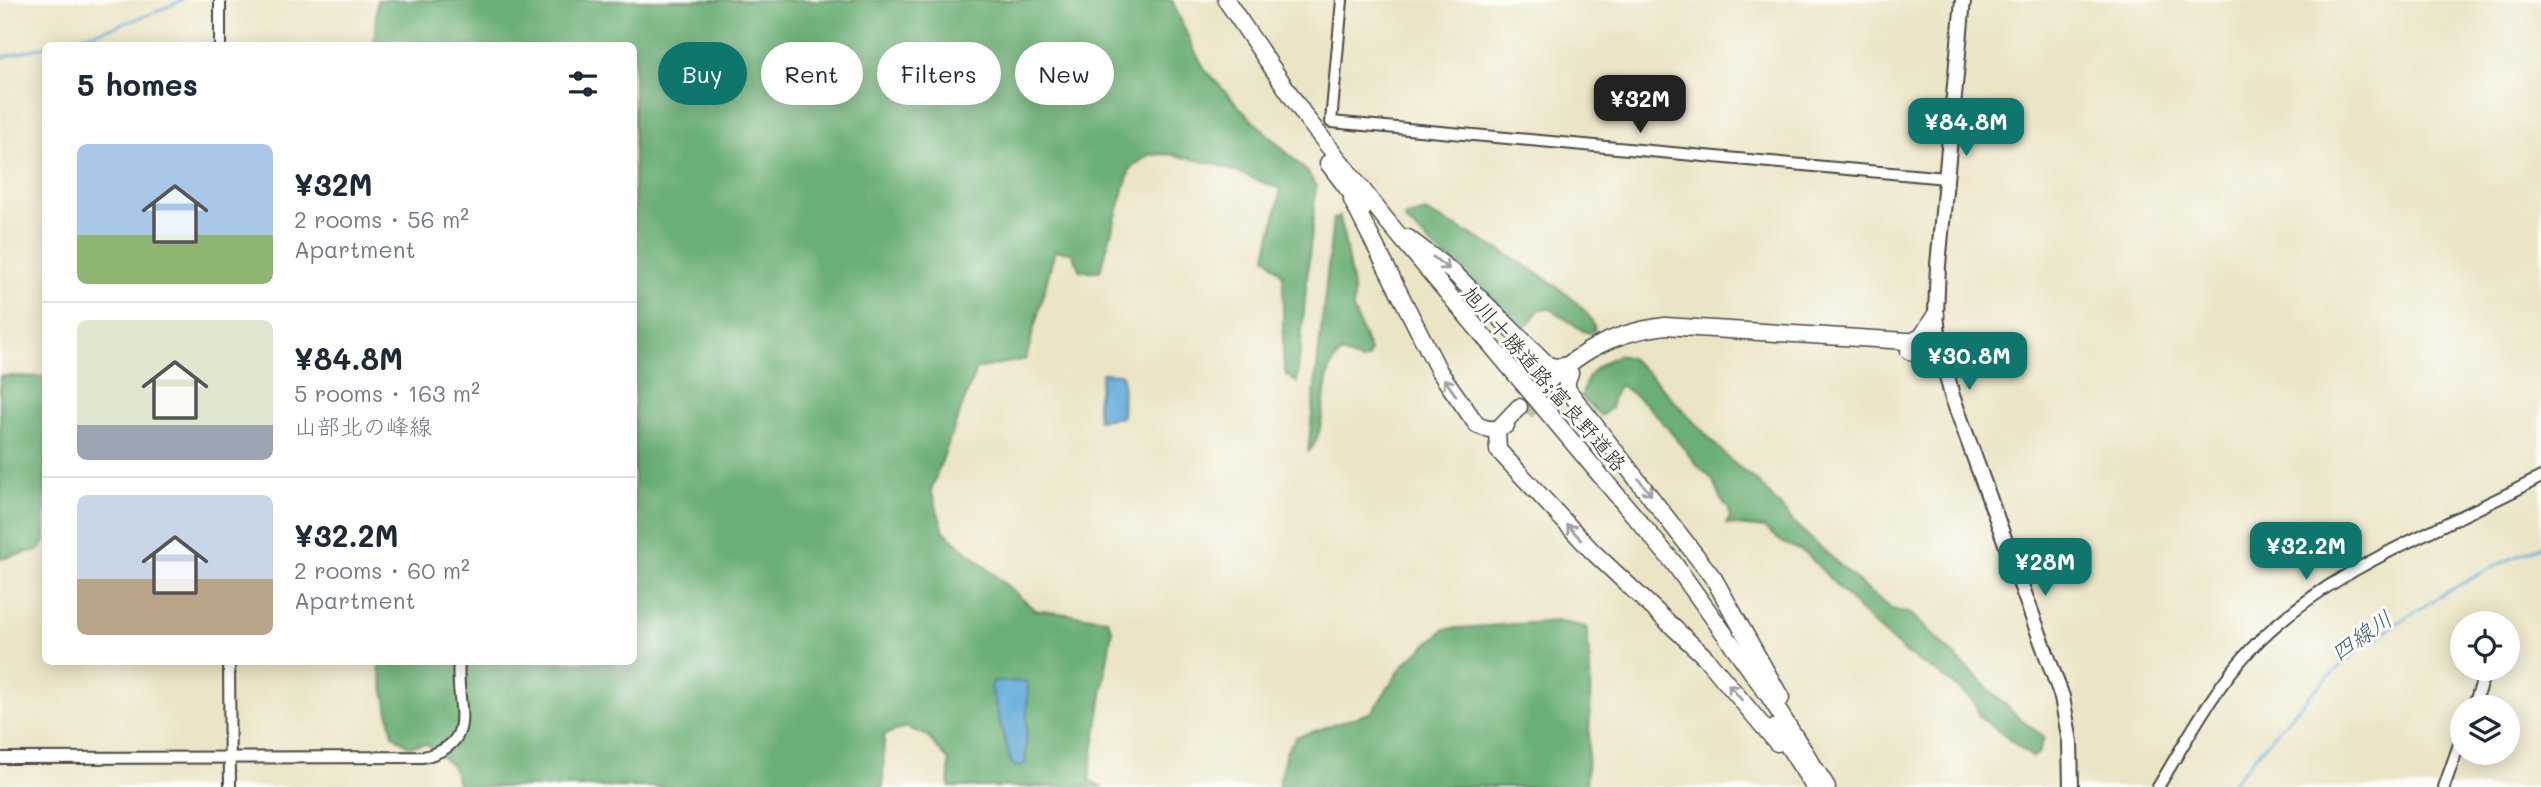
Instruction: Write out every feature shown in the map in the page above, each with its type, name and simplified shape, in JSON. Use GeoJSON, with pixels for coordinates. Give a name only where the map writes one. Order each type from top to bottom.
{"type":"FeatureCollection","features":[{"type":"Feature","properties":{"kind":"highway","name":"旭川十勝道路;富良野道路"},"geometry":{"type":"LineString","coordinates":[[1214,0],[1290,112],[1345,186],[1664,568],[1818,783]]}},
{"type":"Feature","properties":{"kind":"highway","name":"旭川十勝道路;富良野道路"},"geometry":{"type":"LineString","coordinates":[[1226,0],[1307,119],[1387,221],[1672,562],[1767,692],[1818,783]]}},
{"type":"Feature","properties":{"kind":"highway"},"geometry":{"type":"LineString","coordinates":[[1345,186],[1439,371],[1477,425],[1497,430],[1522,409]]}},
{"type":"Feature","properties":{"kind":"highway"},"geometry":{"type":"LineString","coordinates":[[1387,221],[1454,273],[1548,365],[1567,369]]}},
{"type":"Feature","properties":{"kind":"highway"},"geometry":{"type":"LineString","coordinates":[[1909,347],[1922,337],[1936,314]]}},
{"type":"Feature","properties":{"kind":"highway"},"geometry":{"type":"LineString","coordinates":[[1542,392],[1587,351],[1626,332],[1665,326],[1940,348]]}},
{"type":"Feature","properties":{"kind":"highway"},"geometry":{"type":"LineString","coordinates":[[1909,347],[1928,356],[1946,373]]}},
{"type":"Feature","properties":{"kind":"highway"},"geometry":{"type":"LineString","coordinates":[[1567,369],[1567,389],[1714,579],[1771,679],[1818,783]]}},
{"type":"Feature","properties":{"kind":"highway"},"geometry":{"type":"LineString","coordinates":[[1497,430],[1498,450],[1510,465],[1592,551],[1705,657],[1818,783]]}},
{"type":"Feature","properties":{"kind":"main road"},"geometry":{"type":"LineString","coordinates":[[1963,0],[1938,265],[1936,314],[1940,348],[1952,396],[2062,697],[2070,743],[2071,787]]}},
{"type":"Feature","properties":{"kind":"street"},"geometry":{"type":"LineString","coordinates":[[220,0],[220,42]]}},
{"type":"Feature","properties":{"kind":"street"},"geometry":{"type":"LineString","coordinates":[[1342,0],[1331,122],[1946,178]]}},
{"type":"Feature","properties":{"kind":"street"},"geometry":{"type":"LineString","coordinates":[[2158,787],[2208,704],[2249,652],[2282,620],[2344,576],[2541,477]]}},
{"type":"Feature","properties":{"kind":"street"},"geometry":{"type":"LineString","coordinates":[[229,665],[230,787]]}},
{"type":"Feature","properties":{"kind":"street"},"geometry":{"type":"LineString","coordinates":[[0,758],[423,757],[435,754],[455,742],[460,734],[462,703],[458,684],[459,665]]}},
{"type":"Feature","properties":{"kind":"street"},"geometry":{"type":"LineString","coordinates":[[2444,787],[2452,765]]}},
{"type":"Feature","properties":{"kind":"green space"},"geometry":{"type":"Polygon","coordinates":[[[377,0],[1172,0],[1206,71],[1244,112],[1308,173],[1316,186],[1297,382],[1286,375],[1283,358],[1283,275],[1266,256],[1280,189],[1216,164],[1169,154],[1148,155],[1130,169],[1100,271],[1080,271],[1072,253],[1055,250],[1026,359],[976,369],[931,490],[944,531],[1035,610],[1107,619],[1112,630],[1089,779],[1101,787],[949,787],[949,761],[926,735],[906,727],[884,735],[883,787],[459,787],[453,767],[427,744],[408,746],[393,735],[379,665],[637,665],[637,42],[374,42],[377,0]]]}},
{"type":"Feature","properties":{"kind":"green space"},"geometry":{"type":"Polygon","coordinates":[[[1425,212],[1493,246],[1548,281],[1572,298],[1588,315],[1595,330],[1589,333],[1584,331],[1550,309],[1540,309],[1524,329],[1517,325],[1405,220],[1406,216],[1425,212]]]}},
{"type":"Feature","properties":{"kind":"green space"},"geometry":{"type":"Polygon","coordinates":[[[1340,217],[1354,293],[1353,309],[1370,351],[1368,358],[1362,361],[1342,353],[1334,362],[1326,387],[1320,430],[1308,452],[1333,219],[1340,217]]]}},
{"type":"Feature","properties":{"kind":"green space"},"geometry":{"type":"Polygon","coordinates":[[[1618,355],[1630,358],[1649,374],[1730,460],[1760,484],[1798,527],[1864,587],[1892,609],[1911,614],[2020,719],[2044,737],[2039,753],[2032,757],[1979,716],[1975,703],[1951,682],[1907,654],[1864,615],[1806,553],[1783,543],[1764,528],[1726,524],[1730,517],[1729,508],[1722,502],[1712,479],[1652,411],[1631,392],[1619,385],[1611,408],[1601,416],[1581,397],[1586,381],[1594,371],[1618,355]]]}},
{"type":"Feature","properties":{"kind":"green space"},"geometry":{"type":"Polygon","coordinates":[[[0,376],[42,377],[42,545],[37,550],[0,559],[0,376]]]}},
{"type":"Feature","properties":{"kind":"green space"},"geometry":{"type":"Polygon","coordinates":[[[1558,621],[1586,627],[1590,687],[1586,787],[1278,787],[1286,752],[1296,737],[1372,712],[1404,664],[1445,629],[1558,621]]]}},
{"type":"Feature","properties":{"kind":"water"},"geometry":{"type":"Polygon","coordinates":[[[1102,373],[1120,374],[1123,377],[1122,417],[1098,420],[1097,403],[1102,373]]]}},
{"type":"Feature","properties":{"kind":"water"},"geometry":{"type":"Polygon","coordinates":[[[994,681],[1027,682],[1025,764],[1018,767],[1011,763],[991,687],[994,681]]]}},
{"type":"Feature","properties":{"kind":"waterway"},"geometry":{"type":"LineString","coordinates":[[61,42],[116,26],[182,0]]}},
{"type":"Feature","properties":{"kind":"waterway"},"geometry":{"type":"LineString","coordinates":[[0,58],[42,47]]}},
{"type":"Feature","properties":{"kind":"waterway","name":"四線川"},"geometry":{"type":"LineString","coordinates":[[2229,787],[2309,696],[2368,644],[2455,588],[2541,546]]}},
{"type":"Feature","properties":{"kind":"tunnel"},"geometry":{"type":"LineString","coordinates":[[1526,412],[1544,395]]}}]}
